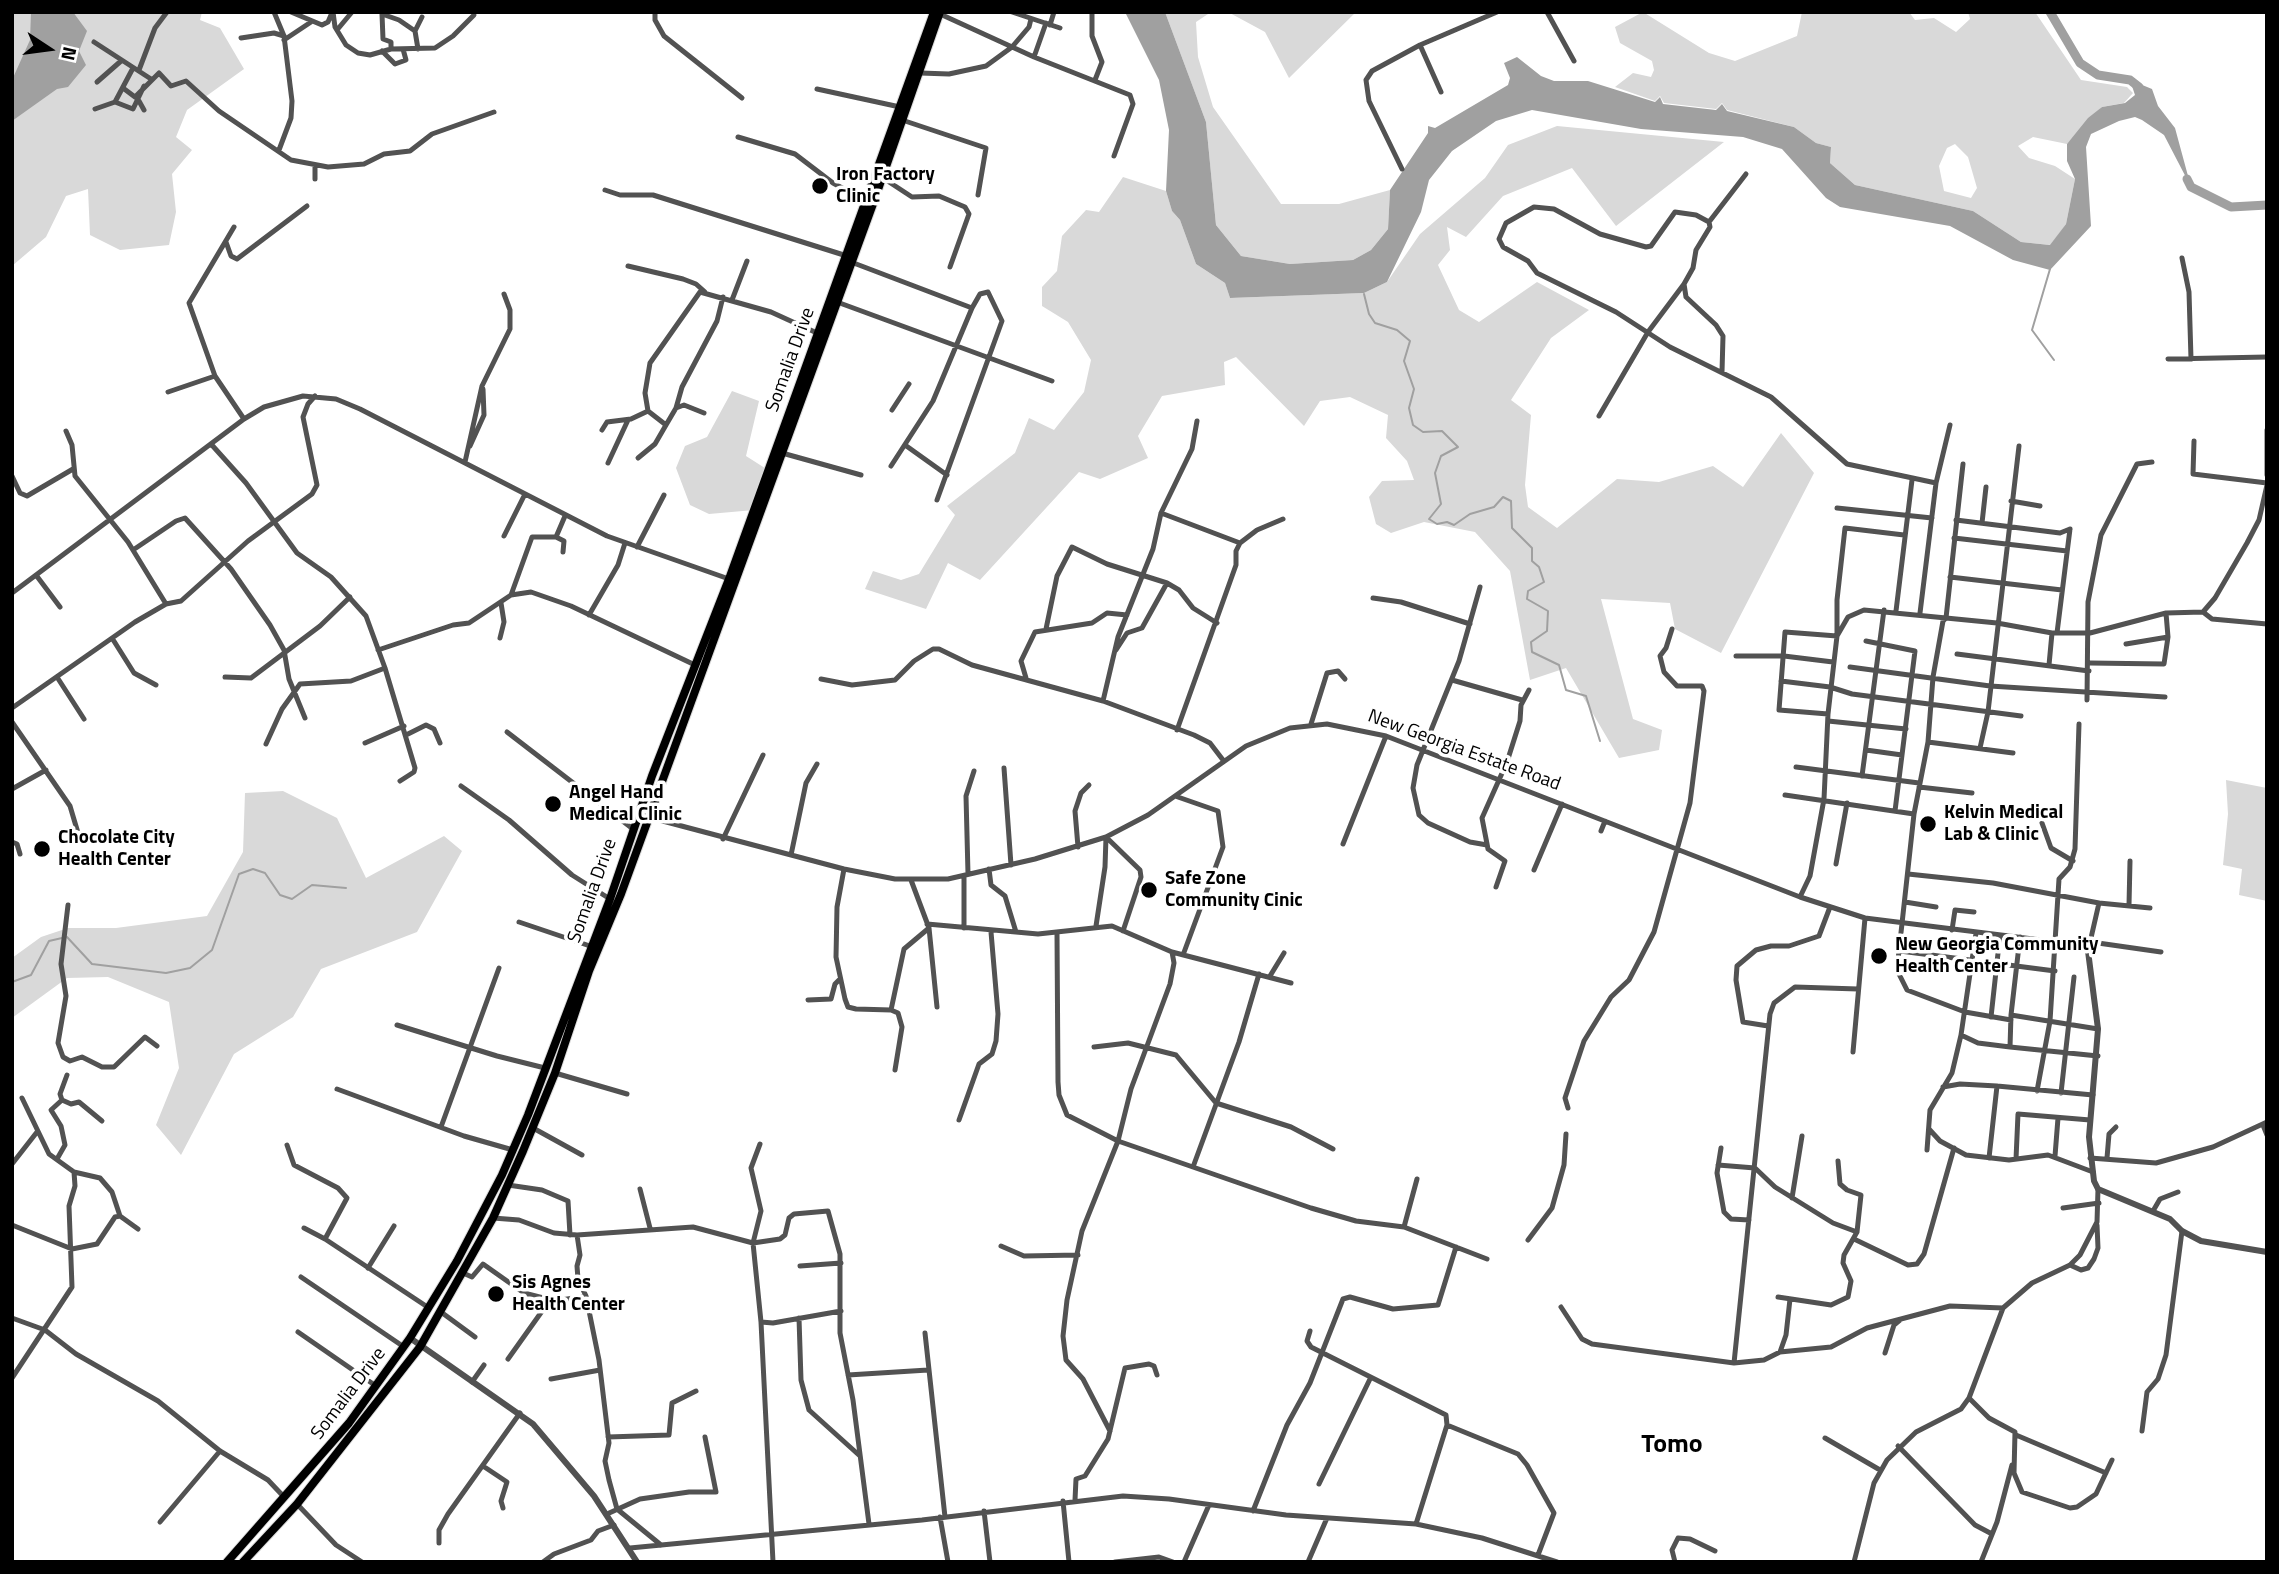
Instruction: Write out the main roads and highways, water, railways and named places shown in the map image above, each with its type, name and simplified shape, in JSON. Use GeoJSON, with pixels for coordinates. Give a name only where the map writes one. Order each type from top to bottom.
{"type":"FeatureCollection","features":[{"type":"Feature","properties":{"kind":"main road","name":"Somalia Drive"},"geometry":{"type":"LineString","coordinates":[[243,1562],[297,1504],[421,1347],[508,1185],[555,1073],[695,665],[729,579],[817,333],[883,178],[938,13]]}},
{"type":"Feature","properties":{"kind":"main road","name":"Somalia Drive"},"geometry":{"type":"LineString","coordinates":[[227,1562],[285,1498],[376,1386],[404,1347],[486,1208],[513,1150],[610,899],[633,829],[644,816],[782,453],[837,302],[866,201],[938,13]]}},
{"type":"Feature","properties":{"kind":"waterway"},"geometry":{"type":"LineString","coordinates":[[2050,12],[2080,63],[2098,75],[2130,80],[2139,87]]}},
{"type":"Feature","properties":{"kind":"waterway"},"geometry":{"type":"LineString","coordinates":[[2187,179],[2191,187],[2231,207],[2267,205]]}},
{"type":"Feature","properties":{"kind":"waterway"},"geometry":{"type":"LineString","coordinates":[[2050,269],[2032,330],[2054,360]]}},
{"type":"Feature","properties":{"kind":"waterway"},"geometry":{"type":"LineString","coordinates":[[1364,294],[1369,314],[1375,323],[1397,330],[1410,341],[1404,361],[1414,389],[1409,408],[1413,425],[1423,432],[1442,431],[1458,447],[1441,456],[1435,473],[1441,504],[1429,519],[1437,524],[1447,522],[1454,525],[1470,514],[1494,507],[1503,497],[1511,501],[1512,528],[1532,548],[1532,561],[1539,567],[1544,582],[1528,591],[1527,599],[1548,611],[1547,631],[1531,642],[1532,652],[1559,665],[1566,690],[1586,696],[1600,741]]}},
{"type":"Feature","properties":{"kind":"waterway"},"geometry":{"type":"LineString","coordinates":[[67,937],[92,964],[166,973],[190,968],[212,950],[239,874],[253,869],[265,873],[280,895],[292,899],[312,885],[346,888]]}},
{"type":"Feature","properties":{"kind":"waterway"},"geometry":{"type":"LineString","coordinates":[[12,982],[31,975],[49,941],[62,938]]}},
{"type":"Feature","properties":{"kind":"place","name":"Iron Factory Clinic"},"geometry":{"type":"Point","coordinates":[820,186]}},
{"type":"Feature","properties":{"kind":"place","name":"Angel Hand Medical Clinic"},"geometry":{"type":"Point","coordinates":[553,804]}},
{"type":"Feature","properties":{"kind":"place","name":"Kelvin Medical Lab & Clinic"},"geometry":{"type":"Point","coordinates":[1928,824]}},
{"type":"Feature","properties":{"kind":"place","name":"Chocolate City Health Center"},"geometry":{"type":"Point","coordinates":[42,849]}},
{"type":"Feature","properties":{"kind":"place","name":"Safe Zone Community Cinic"},"geometry":{"type":"Point","coordinates":[1149,890]}},
{"type":"Feature","properties":{"kind":"place","name":"New Georgia Community Health Center"},"geometry":{"type":"Point","coordinates":[1879,956]}},
{"type":"Feature","properties":{"kind":"place","name":"Sis Agnes Health Center"},"geometry":{"type":"Point","coordinates":[496,1294]}},
{"type":"Feature","properties":{"kind":"district","name":"Tomo"},"geometry":{"type":"Point","coordinates":[1672,1446]}}]}
